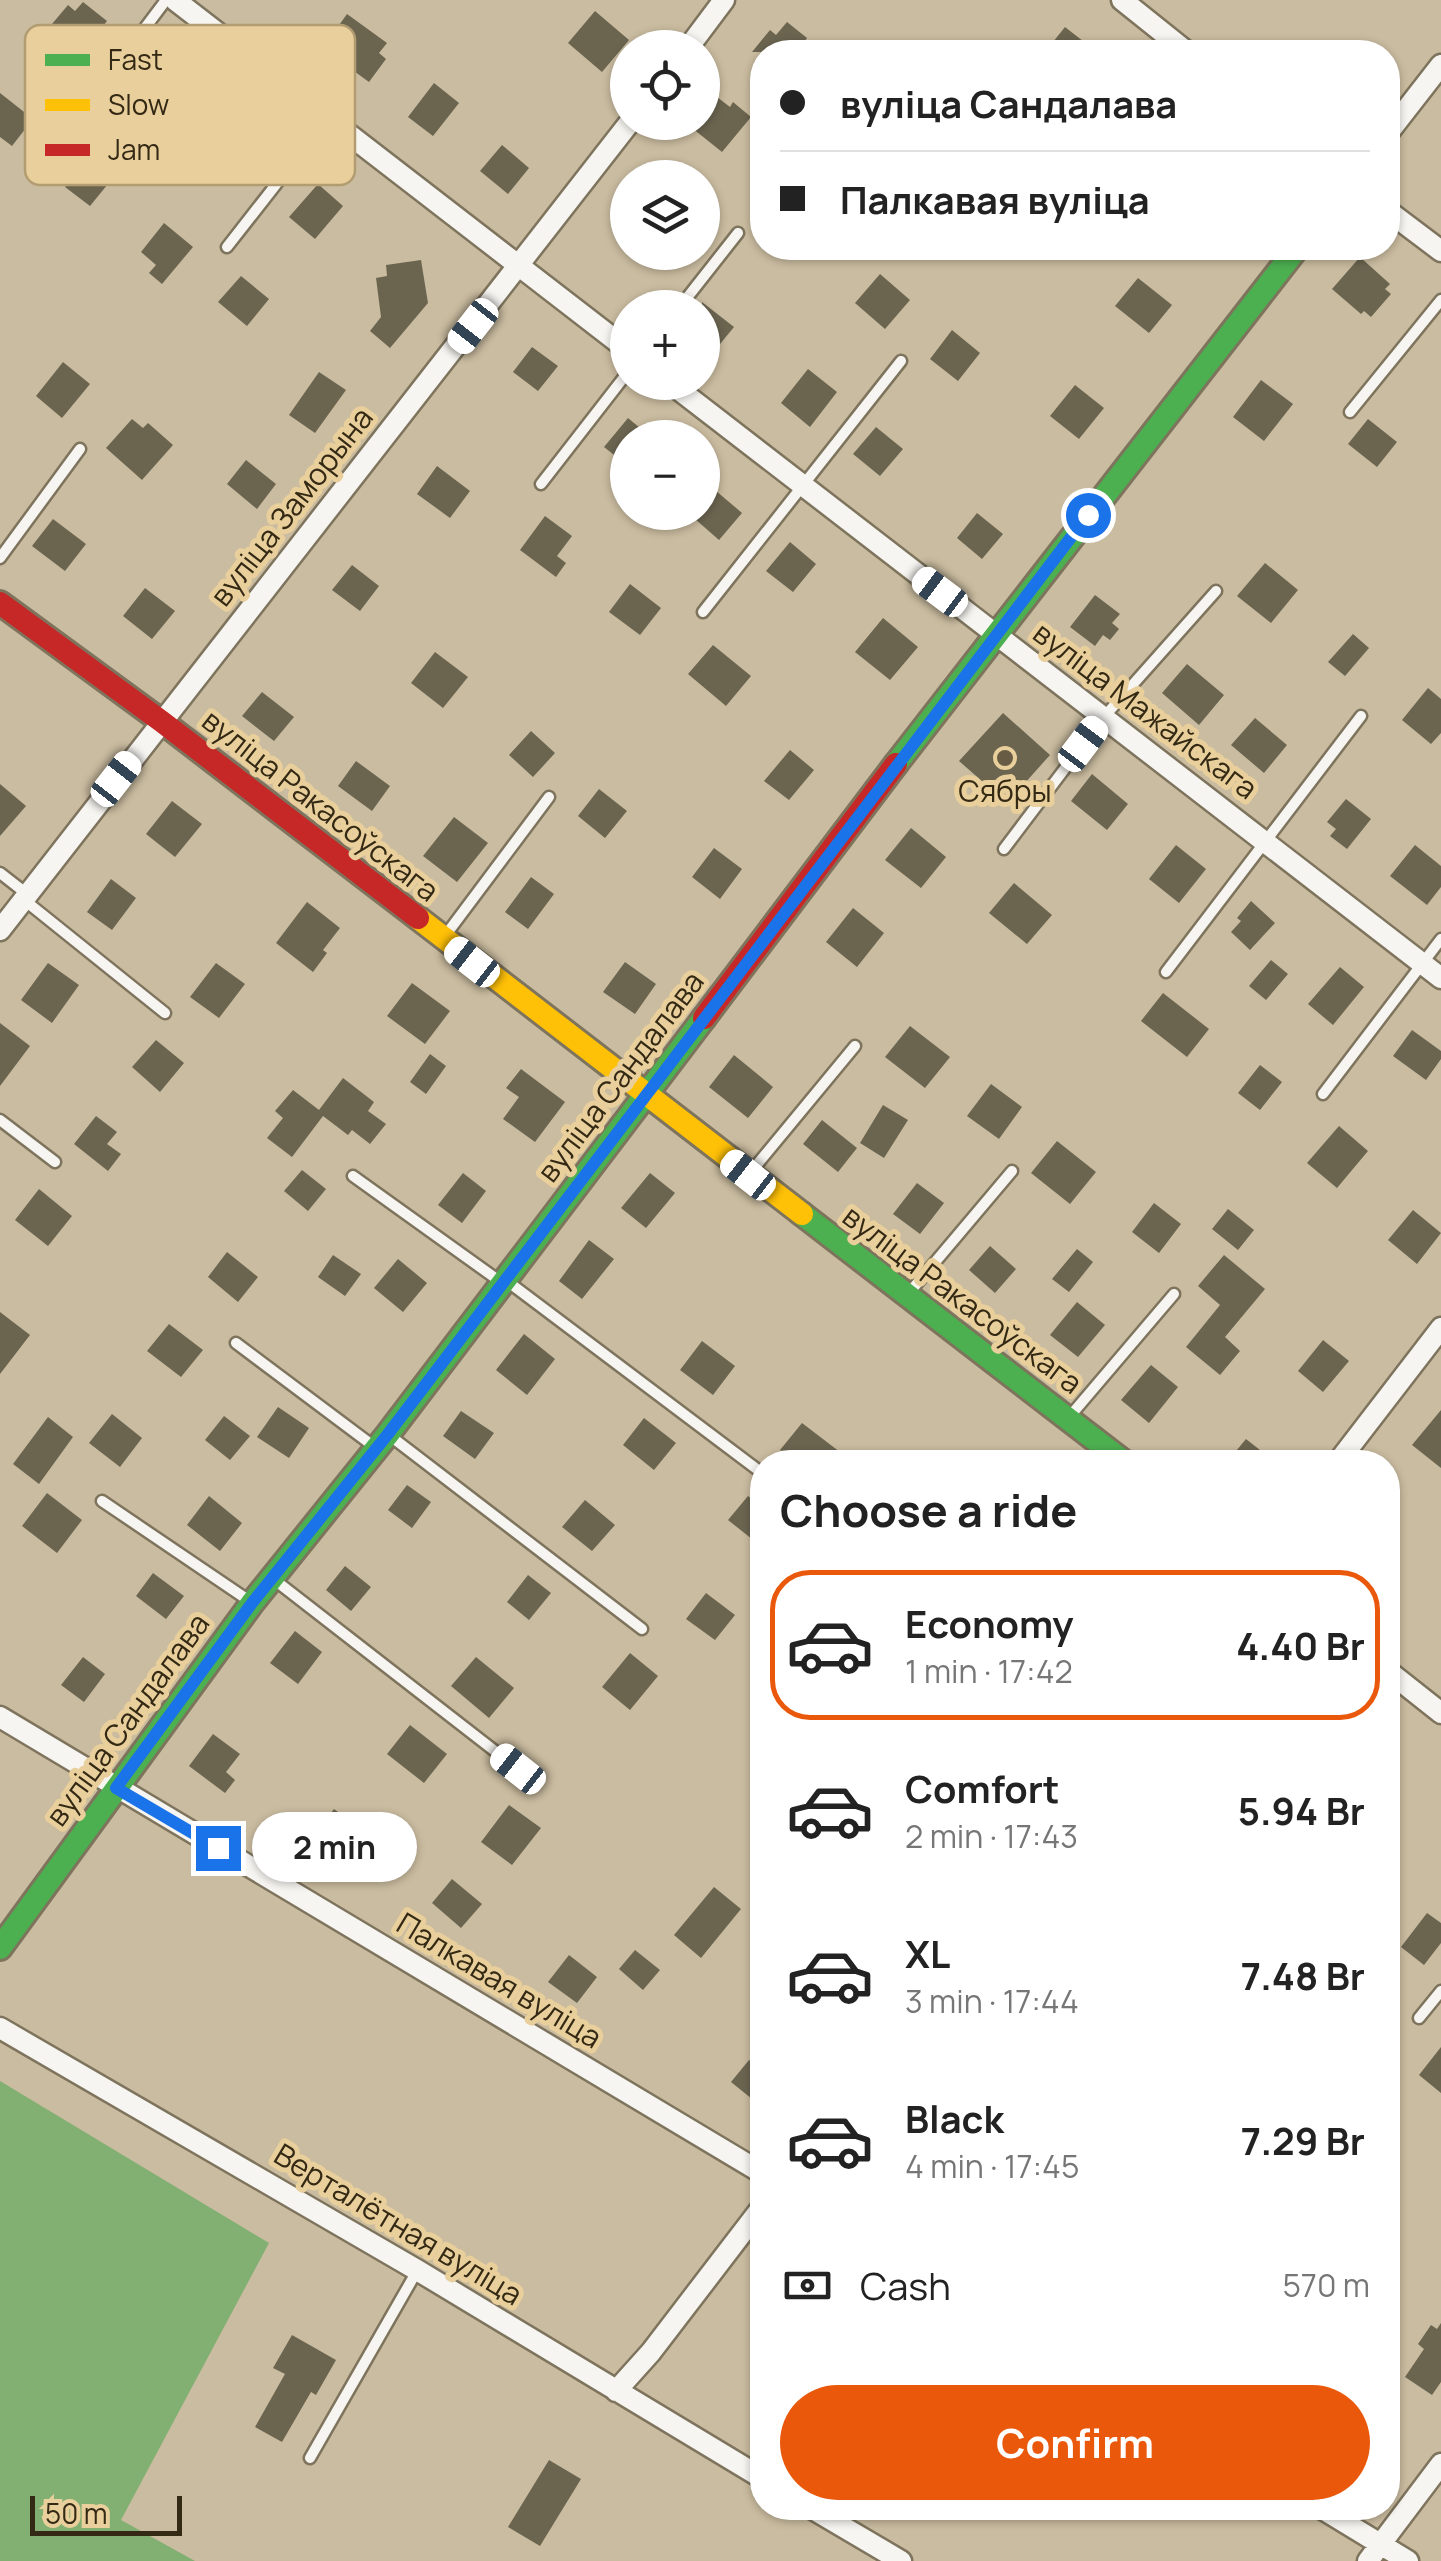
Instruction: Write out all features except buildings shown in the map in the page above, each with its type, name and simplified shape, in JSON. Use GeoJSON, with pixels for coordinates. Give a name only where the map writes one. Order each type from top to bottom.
{"type":"FeatureCollection","features":[{"type":"Feature","properties":{"kind":"street"},"geometry":{"type":"LineString","coordinates":[[175,0],[208,25]]}},
{"type":"Feature","properties":{"kind":"street"},"geometry":{"type":"LineString","coordinates":[[702,30],[724,0]]}},
{"type":"Feature","properties":{"kind":"street"},"geometry":{"type":"LineString","coordinates":[[1122,0],[1172,40]]}},
{"type":"Feature","properties":{"kind":"street"},"geometry":{"type":"LineString","coordinates":[[1400,118],[1441,65]]}},
{"type":"Feature","properties":{"kind":"street"},"geometry":{"type":"LineString","coordinates":[[355,138],[610,336]]}},
{"type":"Feature","properties":{"kind":"street","name":"вуліца Заморына"},"geometry":{"type":"LineString","coordinates":[[0,930],[616,140]]}},
{"type":"Feature","properties":{"kind":"street"},"geometry":{"type":"LineString","coordinates":[[1400,220],[1441,250]]}},
{"type":"Feature","properties":{"kind":"street","name":"вуліца Сандалава"},"geometry":{"type":"LineString","coordinates":[[0,1948],[271,1578],[383,1441],[995,634],[1289,260]]}},
{"type":"Feature","properties":{"kind":"street","name":"вуліца Мажайскага"},"geometry":{"type":"LineString","coordinates":[[692,400],[1441,978]]}},
{"type":"Feature","properties":{"kind":"street","name":"вуліца Ракасоўскага"},"geometry":{"type":"LineString","coordinates":[[0,603],[161,721],[1108,1450]]}},
{"type":"Feature","properties":{"kind":"street"},"geometry":{"type":"LineString","coordinates":[[1347,1450],[1441,1328]]}},
{"type":"Feature","properties":{"kind":"street"},"geometry":{"type":"LineString","coordinates":[[1400,1681],[1441,1713]]}},
{"type":"Feature","properties":{"kind":"street","name":"Палкавая вуліца"},"geometry":{"type":"LineString","coordinates":[[0,1717],[750,2166]]}},
{"type":"Feature","properties":{"kind":"street","name":"Верталётная вуліца"},"geometry":{"type":"LineString","coordinates":[[0,2028],[417,2270],[750,2471]]}},
{"type":"Feature","properties":{"kind":"street"},"geometry":{"type":"LineString","coordinates":[[616,2391],[652,2352],[750,2223]]}},
{"type":"Feature","properties":{"kind":"street"},"geometry":{"type":"LineString","coordinates":[[1400,2518],[1441,2464]]}},
{"type":"Feature","properties":{"kind":"street"},"geometry":{"type":"LineString","coordinates":[[831,2520],[901,2561]]}},
{"type":"Feature","properties":{"kind":"street"},"geometry":{"type":"LineString","coordinates":[[1335,2520],[1374,2552],[1408,2561]]}},
{"type":"Feature","properties":{"kind":"street"},"geometry":{"type":"LineString","coordinates":[[1374,2552],[1398,2520]]}},
{"type":"Feature","properties":{"kind":"lane"},"geometry":{"type":"LineString","coordinates":[[147,25],[166,0]]}},
{"type":"Feature","properties":{"kind":"lane"},"geometry":{"type":"LineString","coordinates":[[227,248],[276,185]]}},
{"type":"Feature","properties":{"kind":"lane"},"geometry":{"type":"LineString","coordinates":[[693,290],[738,233]]}},
{"type":"Feature","properties":{"kind":"lane"},"geometry":{"type":"LineString","coordinates":[[1350,412],[1441,300]]}},
{"type":"Feature","properties":{"kind":"lane"},"geometry":{"type":"LineString","coordinates":[[703,612],[900,361]]}},
{"type":"Feature","properties":{"kind":"lane"},"geometry":{"type":"LineString","coordinates":[[541,484],[610,395]]}},
{"type":"Feature","properties":{"kind":"lane"},"geometry":{"type":"LineString","coordinates":[[0,558],[80,450]]}},
{"type":"Feature","properties":{"kind":"lane"},"geometry":{"type":"LineString","coordinates":[[1004,849],[1103,718],[1216,591]]}},
{"type":"Feature","properties":{"kind":"lane"},"geometry":{"type":"LineString","coordinates":[[1166,972],[1361,716]]}},
{"type":"Feature","properties":{"kind":"lane"},"geometry":{"type":"LineString","coordinates":[[443,939],[549,797]]}},
{"type":"Feature","properties":{"kind":"lane"},"geometry":{"type":"LineString","coordinates":[[0,873],[166,1013]]}},
{"type":"Feature","properties":{"kind":"lane"},"geometry":{"type":"LineString","coordinates":[[1322,1094],[1441,939]]}},
{"type":"Feature","properties":{"kind":"lane"},"geometry":{"type":"LineString","coordinates":[[748,1175],[855,1046]]}},
{"type":"Feature","properties":{"kind":"lane"},"geometry":{"type":"LineString","coordinates":[[0,1120],[55,1162]]}},
{"type":"Feature","properties":{"kind":"lane"},"geometry":{"type":"LineString","coordinates":[[906,1296],[1012,1171]]}},
{"type":"Feature","properties":{"kind":"lane"},"geometry":{"type":"LineString","coordinates":[[353,1176],[750,1464]]}},
{"type":"Feature","properties":{"kind":"lane"},"geometry":{"type":"LineString","coordinates":[[1068,1419],[1174,1294]]}},
{"type":"Feature","properties":{"kind":"lane"},"geometry":{"type":"LineString","coordinates":[[236,1343],[383,1441],[642,1629]]}},
{"type":"Feature","properties":{"kind":"lane"},"geometry":{"type":"LineString","coordinates":[[102,1501],[252,1603]]}},
{"type":"Feature","properties":{"kind":"lane"},"geometry":{"type":"LineString","coordinates":[[271,1578],[518,1769]]}},
{"type":"Feature","properties":{"kind":"lane"},"geometry":{"type":"LineString","coordinates":[[1419,2018],[1441,1991]]}},
{"type":"Feature","properties":{"kind":"lane"},"geometry":{"type":"LineString","coordinates":[[310,2458],[417,2270]]}},
{"type":"Feature","properties":{"kind":"green space"},"geometry":{"type":"Polygon","coordinates":[[[0,2081],[269,2243],[121,2520],[195,2561],[0,2561],[0,2081]]]}},
{"type":"Feature","properties":{"kind":"traffic: fast"},"geometry":{"type":"LineString","coordinates":[[896,764],[1288,260]]}},
{"type":"Feature","properties":{"kind":"traffic: fast"},"geometry":{"type":"LineString","coordinates":[[0,1948],[252,1603],[388,1434],[704,1018]]}},
{"type":"Feature","properties":{"kind":"traffic: fast"},"geometry":{"type":"LineString","coordinates":[[802,1214],[1108,1450]]}},
{"type":"Feature","properties":{"kind":"traffic: slow"},"geometry":{"type":"LineString","coordinates":[[418,918],[802,1214]]}},
{"type":"Feature","properties":{"kind":"traffic: jam"},"geometry":{"type":"LineString","coordinates":[[0,603],[418,918]]}},
{"type":"Feature","properties":{"kind":"traffic: jam"},"geometry":{"type":"LineString","coordinates":[[704,1018],[896,764]]}},
{"type":"Feature","properties":{"kind":"place","name":"Сябры"},"geometry":{"type":"Point","coordinates":[1005,758]}},
{"type":"Feature","properties":{"kind":"route"},"geometry":{"type":"LineString","coordinates":[[218,1848],[116,1788],[252,1603],[388,1434],[1088,515]]}}]}
